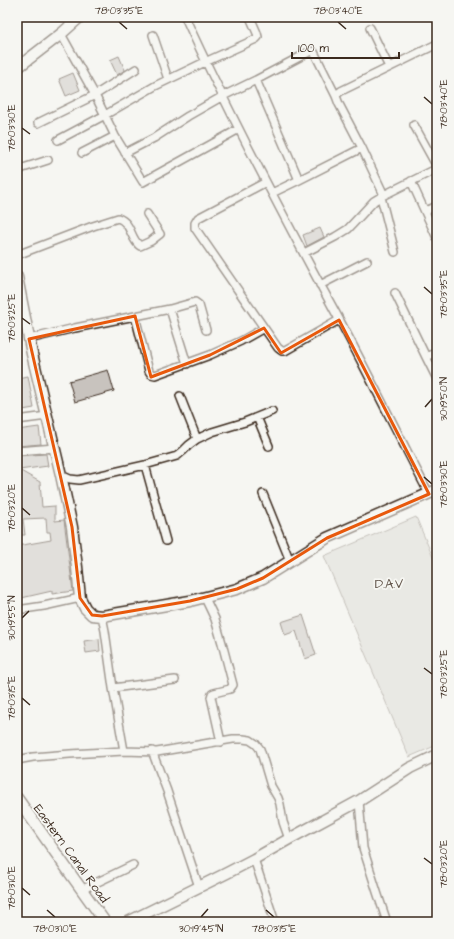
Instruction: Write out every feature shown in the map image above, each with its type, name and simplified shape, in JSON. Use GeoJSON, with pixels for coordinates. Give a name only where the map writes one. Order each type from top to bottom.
{"type":"FeatureCollection","features":[{"type":"Feature","properties":{"kind":"street"},"geometry":{"type":"LineString","coordinates":[[17,68],[61,34],[80,17]]}},
{"type":"Feature","properties":{"kind":"street"},"geometry":{"type":"LineString","coordinates":[[17,280],[72,527],[80,598],[92,615],[102,616],[190,602],[237,589],[263,578],[327,538],[433,492],[272,194],[205,62],[185,17]]}},
{"type":"Feature","properties":{"kind":"street"},"geometry":{"type":"LineString","coordinates":[[58,140],[168,79],[256,39],[258,37],[258,33],[250,17]]}},
{"type":"Feature","properties":{"kind":"street"},"geometry":{"type":"LineString","coordinates":[[370,28],[389,67]]}},
{"type":"Feature","properties":{"kind":"street"},"geometry":{"type":"LineString","coordinates":[[61,34],[95,95],[115,136],[143,182],[239,129]]}},
{"type":"Feature","properties":{"kind":"street"},"geometry":{"type":"LineString","coordinates":[[153,35],[168,79]]}},
{"type":"Feature","properties":{"kind":"street"},"geometry":{"type":"LineString","coordinates":[[336,96],[339,92],[437,44]]}},
{"type":"Feature","properties":{"kind":"street"},"geometry":{"type":"LineString","coordinates":[[125,154],[222,96],[312,51],[314,52],[362,148],[383,196],[395,252]]}},
{"type":"Feature","properties":{"kind":"street"},"geometry":{"type":"LineString","coordinates":[[38,123],[95,95],[136,69]]}},
{"type":"Feature","properties":{"kind":"street"},"geometry":{"type":"LineString","coordinates":[[256,80],[299,180]]}},
{"type":"Feature","properties":{"kind":"street"},"geometry":{"type":"LineString","coordinates":[[304,254],[348,229],[374,201],[434,170],[436,167],[435,163],[414,125]]}},
{"type":"Feature","properties":{"kind":"street"},"geometry":{"type":"LineString","coordinates":[[82,153],[115,136]]}},
{"type":"Feature","properties":{"kind":"street"},"geometry":{"type":"LineString","coordinates":[[272,194],[362,148]]}},
{"type":"Feature","properties":{"kind":"street"},"geometry":{"type":"LineString","coordinates":[[17,170],[48,160]]}},
{"type":"Feature","properties":{"kind":"street"},"geometry":{"type":"LineString","coordinates":[[266,182],[198,218],[195,223],[195,228],[278,348],[282,351],[285,351],[339,320]]}},
{"type":"Feature","properties":{"kind":"street"},"geometry":{"type":"LineString","coordinates":[[411,182],[437,238]]}},
{"type":"Feature","properties":{"kind":"street"},"geometry":{"type":"LineString","coordinates":[[425,211],[437,206]]}},
{"type":"Feature","properties":{"kind":"street"},"geometry":{"type":"LineString","coordinates":[[17,255],[118,218],[123,220],[131,230],[137,244],[140,246],[151,241],[160,234],[147,214]]}},
{"type":"Feature","properties":{"kind":"street"},"geometry":{"type":"LineString","coordinates":[[320,285],[367,261]]}},
{"type":"Feature","properties":{"kind":"street"},"geometry":{"type":"LineString","coordinates":[[395,293],[437,379]]}},
{"type":"Feature","properties":{"kind":"street"},"geometry":{"type":"LineString","coordinates":[[29,339],[170,309],[195,302],[199,305],[206,330]]}},
{"type":"Feature","properties":{"kind":"street"},"geometry":{"type":"LineString","coordinates":[[170,309],[187,364]]}},
{"type":"Feature","properties":{"kind":"street"},"geometry":{"type":"LineString","coordinates":[[135,316],[149,371],[151,374],[155,375],[210,355],[241,341],[264,328]]}},
{"type":"Feature","properties":{"kind":"street"},"geometry":{"type":"LineString","coordinates":[[426,357],[437,352]]}},
{"type":"Feature","properties":{"kind":"street"},"geometry":{"type":"LineString","coordinates":[[180,396],[196,439]]}},
{"type":"Feature","properties":{"kind":"street"},"geometry":{"type":"LineString","coordinates":[[61,475],[70,479],[79,480],[177,456],[196,439],[272,411]]}},
{"type":"Feature","properties":{"kind":"street"},"geometry":{"type":"LineString","coordinates":[[17,420],[47,416]]}},
{"type":"Feature","properties":{"kind":"street"},"geometry":{"type":"LineString","coordinates":[[257,417],[269,446]]}},
{"type":"Feature","properties":{"kind":"street"},"geometry":{"type":"LineString","coordinates":[[17,451],[54,448]]}},
{"type":"Feature","properties":{"kind":"street"},"geometry":{"type":"LineString","coordinates":[[145,465],[166,541]]}},
{"type":"Feature","properties":{"kind":"street"},"geometry":{"type":"LineString","coordinates":[[263,494],[290,561]]}},
{"type":"Feature","properties":{"kind":"street"},"geometry":{"type":"LineString","coordinates":[[17,610],[80,598]]}},
{"type":"Feature","properties":{"kind":"street"},"geometry":{"type":"LineString","coordinates":[[205,598],[215,619],[232,685],[230,689],[214,693],[211,697],[220,742]]}},
{"type":"Feature","properties":{"kind":"street"},"geometry":{"type":"LineString","coordinates":[[102,616],[124,751]]}},
{"type":"Feature","properties":{"kind":"street"},"geometry":{"type":"LineString","coordinates":[[113,688],[175,680]]}},
{"type":"Feature","properties":{"kind":"street"},"geometry":{"type":"LineString","coordinates":[[17,760],[70,754],[124,751],[152,752],[233,739],[250,740],[260,749],[271,786],[280,804],[283,822],[289,839]]}},
{"type":"Feature","properties":{"kind":"street"},"geometry":{"type":"LineString","coordinates":[[152,752],[167,791],[199,887]]}},
{"type":"Feature","properties":{"kind":"street"},"geometry":{"type":"LineString","coordinates":[[128,922],[254,859],[359,801],[410,768],[437,755]]}},
{"type":"Feature","properties":{"kind":"street"},"geometry":{"type":"LineString","coordinates":[[359,801],[363,848],[387,922]]}},
{"type":"Feature","properties":{"kind":"street","name":"Eastern Canal Road"},"geometry":{"type":"LineString","coordinates":[[18,802],[105,922]]}},
{"type":"Feature","properties":{"kind":"street"},"geometry":{"type":"LineString","coordinates":[[254,859],[275,922]]}},
{"type":"Feature","properties":{"kind":"street"},"geometry":{"type":"LineString","coordinates":[[81,890],[133,865]]}},
{"type":"Feature","properties":{"kind":"highlighted area"},"geometry":{"type":"Polygon","coordinates":[[[135,316],[151,377],[210,355],[264,328],[281,353],[339,320],[429,494],[327,538],[263,578],[237,589],[190,601],[102,616],[92,615],[80,598],[72,527],[29,339],[135,316]]]}},
{"type":"Feature","properties":{"kind":"green space","name":"D.A.V"},"geometry":{"type":"Polygon","coordinates":[[[416,517],[437,567],[437,745],[409,757],[324,556],[416,517]]]}},
{"type":"Feature","properties":{"kind":"building"},"geometry":{"type":"Polygon","coordinates":[[[119,56],[125,70],[117,75],[110,60],[119,56]]]}},
{"type":"Feature","properties":{"kind":"building"},"geometry":{"type":"Polygon","coordinates":[[[73,73],[80,90],[66,96],[59,79],[73,73]]]}},
{"type":"Feature","properties":{"kind":"building"},"geometry":{"type":"Polygon","coordinates":[[[320,228],[324,237],[307,246],[303,235],[320,228]]]}},
{"type":"Feature","properties":{"kind":"building"},"geometry":{"type":"Polygon","coordinates":[[[108,370],[114,391],[75,402],[69,381],[108,370]]]}},
{"type":"Feature","properties":{"kind":"building"},"geometry":{"type":"Polygon","coordinates":[[[28,376],[34,408],[17,411],[17,378],[28,376]]]}},
{"type":"Feature","properties":{"kind":"building"},"geometry":{"type":"Polygon","coordinates":[[[39,427],[41,444],[17,446],[17,430],[39,427]]]}},
{"type":"Feature","properties":{"kind":"building"},"geometry":{"type":"Polygon","coordinates":[[[46,454],[48,466],[19,470],[40,482],[42,507],[55,506],[55,521],[64,520],[73,591],[52,594],[52,591],[17,599],[17,546],[51,540],[50,532],[47,532],[46,518],[23,519],[25,535],[17,535],[17,456],[46,454]]]}},
{"type":"Feature","properties":{"kind":"building"},"geometry":{"type":"Polygon","coordinates":[[[303,615],[316,655],[305,659],[296,631],[285,635],[281,622],[303,615]]]}},
{"type":"Feature","properties":{"kind":"building"},"geometry":{"type":"Polygon","coordinates":[[[99,639],[100,651],[86,653],[84,641],[99,639]]]}}]}
